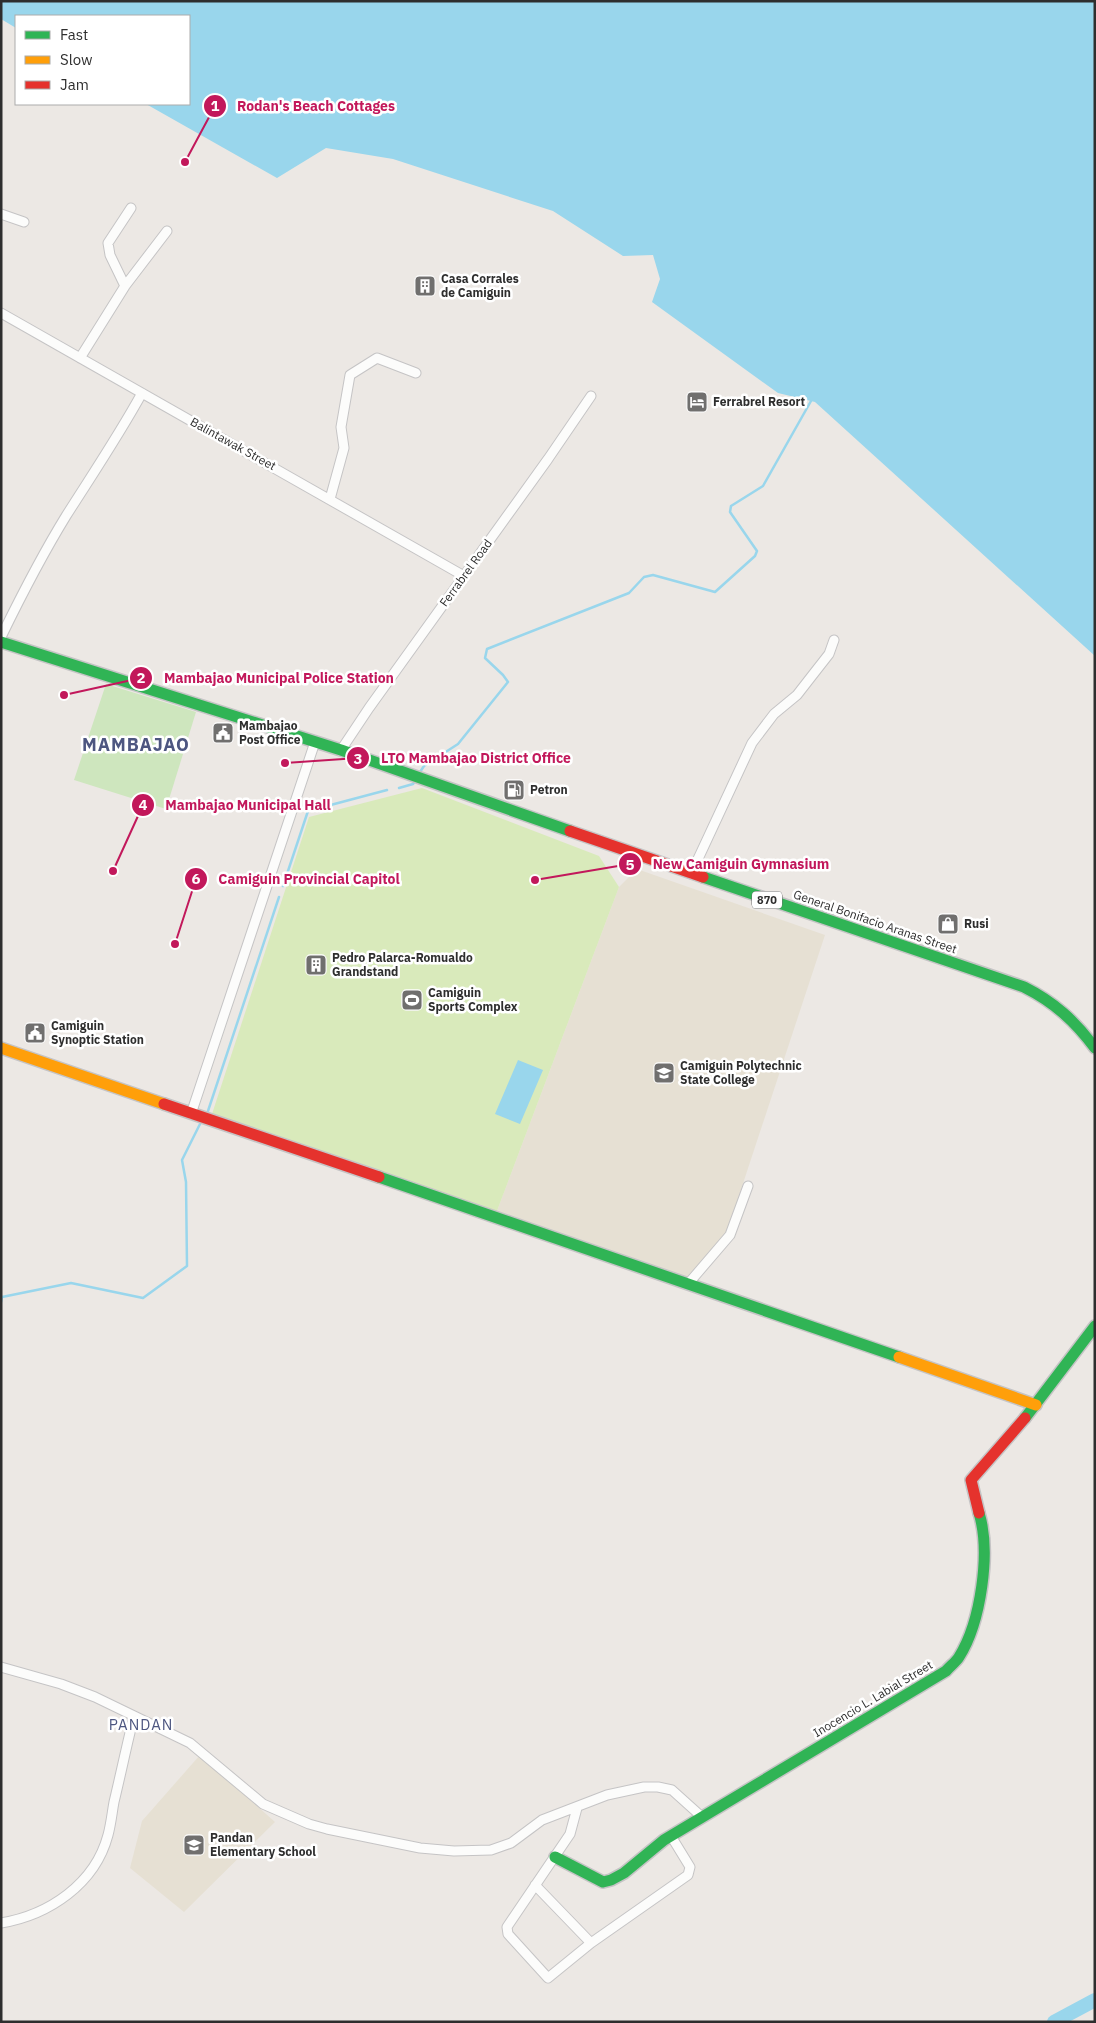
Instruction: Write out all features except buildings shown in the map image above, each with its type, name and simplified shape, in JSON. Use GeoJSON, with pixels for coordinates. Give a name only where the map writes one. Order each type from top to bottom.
{"type":"FeatureCollection","features":[{"type":"Feature","properties":{"kind":"street"},"geometry":{"type":"LineString","coordinates":[[125,286],[110,254],[108,243],[131,208]]}},
{"type":"Feature","properties":{"kind":"street"},"geometry":{"type":"LineString","coordinates":[[1,214],[24,222]]}},
{"type":"Feature","properties":{"kind":"street"},"geometry":{"type":"LineString","coordinates":[[80,358],[125,286],[167,231]]}},
{"type":"Feature","properties":{"kind":"street","name":"Balintawak Street"},"geometry":{"type":"LineString","coordinates":[[1,313],[464,576]]}},
{"type":"Feature","properties":{"kind":"street"},"geometry":{"type":"LineString","coordinates":[[330,499],[344,448],[341,427],[350,375],[378,358],[416,373]]}},
{"type":"Feature","properties":{"kind":"street"},"geometry":{"type":"LineString","coordinates":[[1,637],[21,596],[65,517],[123,428],[142,393]]}},
{"type":"Feature","properties":{"kind":"street","name":"Ferrabrel Road"},"geometry":{"type":"LineString","coordinates":[[341,750],[368,708],[548,459],[591,396]]}},
{"type":"Feature","properties":{"kind":"street"},"geometry":{"type":"LineString","coordinates":[[691,874],[752,743],[774,714],[797,695],[812,677],[829,654],[834,640]]}},
{"type":"Feature","properties":{"kind":"street","name":"General Bonifacio Aranas Street"},"geometry":{"type":"LineString","coordinates":[[1,642],[95,674],[341,750],[691,874],[1024,987],[1054,1002],[1066,1012],[1095,1048]]}},
{"type":"Feature","properties":{"kind":"street"},"geometry":{"type":"LineString","coordinates":[[191,1114],[315,742]]}},
{"type":"Feature","properties":{"kind":"street"},"geometry":{"type":"LineString","coordinates":[[1,1048],[1036,1405]]}},
{"type":"Feature","properties":{"kind":"street"},"geometry":{"type":"LineString","coordinates":[[688,1284],[730,1235],[748,1186]]}},
{"type":"Feature","properties":{"kind":"street","name":"Inocencio L. Labial Street"},"geometry":{"type":"LineString","coordinates":[[702,1817],[946,1672],[959,1657],[975,1622],[985,1564],[984,1525],[972,1489],[971,1480],[1036,1405],[1095,1326]]}},
{"type":"Feature","properties":{"kind":"street"},"geometry":{"type":"LineString","coordinates":[[1,1667],[62,1684],[95,1696],[190,1743],[263,1804],[310,1824],[369,1838],[420,1848],[454,1851],[491,1850],[511,1842],[542,1820],[607,1795],[658,1787],[672,1790],[702,1817],[654,1846],[621,1875],[609,1882],[604,1882],[554,1857]]}},
{"type":"Feature","properties":{"kind":"street"},"geometry":{"type":"LineString","coordinates":[[1,1923],[31,1914],[64,1898],[84,1881],[108,1835],[134,1716]]}},
{"type":"Feature","properties":{"kind":"street"},"geometry":{"type":"LineString","coordinates":[[577,1808],[570,1834],[518,1908],[506,1930],[548,1978],[591,1943],[688,1875],[690,1867],[671,1836]]}},
{"type":"Feature","properties":{"kind":"street"},"geometry":{"type":"LineString","coordinates":[[535,1884],[591,1943]]}},
{"type":"Feature","properties":{"kind":"shaded area","name":"Camiguin Polytechnic State College"},"geometry":{"type":"Polygon","coordinates":[[[637,869],[825,935],[727,1232],[689,1278],[497,1211],[619,887],[637,869]]]}},
{"type":"Feature","properties":{"kind":"shaded area","name":"Pandan Elementary School"},"geometry":{"type":"Polygon","coordinates":[[[200,1755],[275,1822],[184,1912],[130,1868],[142,1821],[200,1755]]]}},
{"type":"Feature","properties":{"kind":"green space"},"geometry":{"type":"Polygon","coordinates":[[[106,684],[196,712],[166,809],[74,780],[106,684]]]}},
{"type":"Feature","properties":{"kind":"green space","name":"Camiguin Sports Complex"},"geometry":{"type":"Polygon","coordinates":[[[422,788],[599,856],[619,887],[497,1211],[212,1114],[309,817],[422,788]]]}},
{"type":"Feature","properties":{"kind":"water"},"geometry":{"type":"Polygon","coordinates":[[[1,1],[1095,1],[1095,656],[815,402],[778,393],[652,302],[660,279],[653,255],[623,256],[553,211],[393,159],[326,148],[277,178],[148,105],[190,105],[190,15],[15,15],[15,27],[1,19],[1,1]]]}},
{"type":"Feature","properties":{"kind":"water"},"geometry":{"type":"Polygon","coordinates":[[[518,1060],[543,1070],[520,1124],[495,1114],[518,1060]]]}},
{"type":"Feature","properties":{"kind":"waterway"},"geometry":{"type":"LineString","coordinates":[[420,772],[424,766],[458,744],[508,682],[485,658],[487,649],[629,593],[644,577],[653,575],[715,592],[755,556],[757,551],[730,512],[731,506],[763,486],[811,401]]}},
{"type":"Feature","properties":{"kind":"waterway"},"geometry":{"type":"LineString","coordinates":[[399,788],[413,784],[415,781]]}},
{"type":"Feature","properties":{"kind":"waterway"},"geometry":{"type":"LineString","coordinates":[[283,886],[308,811],[387,790]]}},
{"type":"Feature","properties":{"kind":"waterway"},"geometry":{"type":"LineString","coordinates":[[208,1111],[279,897]]}},
{"type":"Feature","properties":{"kind":"waterway"},"geometry":{"type":"LineString","coordinates":[[1,1302],[2,1297],[71,1283],[143,1298],[187,1266],[186,1182],[182,1160],[200,1124]]}},
{"type":"Feature","properties":{"kind":"waterway"},"geometry":{"type":"LineString","coordinates":[[1054,2022],[1095,2000]]}},
{"type":"Feature","properties":{"kind":"traffic: fast"},"geometry":{"type":"LineString","coordinates":[[1,642],[341,750],[570,831]]}},
{"type":"Feature","properties":{"kind":"traffic: fast"},"geometry":{"type":"LineString","coordinates":[[703,877],[1024,987],[1045,999],[1063,1013],[1080,1029],[1095,1048]]}},
{"type":"Feature","properties":{"kind":"traffic: fast"},"geometry":{"type":"LineString","coordinates":[[379,1177],[899,1357]]}},
{"type":"Feature","properties":{"kind":"traffic: fast"},"geometry":{"type":"LineString","coordinates":[[1025,1418],[1095,1326]]}},
{"type":"Feature","properties":{"kind":"traffic: fast"},"geometry":{"type":"LineString","coordinates":[[555,1857],[603,1882],[611,1880],[624,1873],[664,1840],[946,1671],[958,1659],[967,1642],[978,1606],[984,1566],[984,1547],[979,1513]]}},
{"type":"Feature","properties":{"kind":"traffic: slow"},"geometry":{"type":"LineString","coordinates":[[1,1048],[164,1104]]}},
{"type":"Feature","properties":{"kind":"traffic: slow"},"geometry":{"type":"LineString","coordinates":[[899,1357],[1036,1405]]}},
{"type":"Feature","properties":{"kind":"traffic: jam"},"geometry":{"type":"LineString","coordinates":[[570,831],[703,877]]}},
{"type":"Feature","properties":{"kind":"traffic: jam"},"geometry":{"type":"LineString","coordinates":[[164,1104],[379,1177]]}},
{"type":"Feature","properties":{"kind":"traffic: jam"},"geometry":{"type":"LineString","coordinates":[[979,1513],[971,1480],[1025,1418]]}},
{"type":"Feature","properties":{"kind":"place","name":"Rodan's Beach Cottages"},"geometry":{"type":"Point","coordinates":[185,162]}},
{"type":"Feature","properties":{"kind":"place","name":"Casa Corrales de Camiguin"},"geometry":{"type":"Point","coordinates":[425,286]}},
{"type":"Feature","properties":{"kind":"place","name":"Ferrabrel Resort"},"geometry":{"type":"Point","coordinates":[697,402]}},
{"type":"Feature","properties":{"kind":"place","name":"Mambajao Municipal Police Station"},"geometry":{"type":"Point","coordinates":[64,695]}},
{"type":"Feature","properties":{"kind":"place","name":"Mambajao Post Office"},"geometry":{"type":"Point","coordinates":[223,733]}},
{"type":"Feature","properties":{"kind":"place","name":"LTO Mambajao District Office"},"geometry":{"type":"Point","coordinates":[285,763]}},
{"type":"Feature","properties":{"kind":"place","name":"Petron"},"geometry":{"type":"Point","coordinates":[514,790]}},
{"type":"Feature","properties":{"kind":"place","name":"Mambajao Municipal Hall"},"geometry":{"type":"Point","coordinates":[113,871]}},
{"type":"Feature","properties":{"kind":"place","name":"New Camiguin Gymnasium"},"geometry":{"type":"Point","coordinates":[535,880]}},
{"type":"Feature","properties":{"kind":"place","name":"Rusi"},"geometry":{"type":"Point","coordinates":[948,924]}},
{"type":"Feature","properties":{"kind":"place","name":"Camiguin Provincial Capitol"},"geometry":{"type":"Point","coordinates":[175,944]}},
{"type":"Feature","properties":{"kind":"place","name":"Pedro Palarca-Romualdo Grandstand"},"geometry":{"type":"Point","coordinates":[316,965]}},
{"type":"Feature","properties":{"kind":"place","name":"Camiguin Sports Complex"},"geometry":{"type":"Point","coordinates":[412,1000]}},
{"type":"Feature","properties":{"kind":"place","name":"Camiguin Synoptic Station"},"geometry":{"type":"Point","coordinates":[35,1033]}},
{"type":"Feature","properties":{"kind":"place","name":"Camiguin Polytechnic State College"},"geometry":{"type":"Point","coordinates":[664,1073]}},
{"type":"Feature","properties":{"kind":"place","name":"Pandan Elementary School"},"geometry":{"type":"Point","coordinates":[194,1845]}},
{"type":"Feature","properties":{"kind":"district","name":"MAMBAJAO"},"geometry":{"type":"Point","coordinates":[136,745]}},
{"type":"Feature","properties":{"kind":"district","name":"PANDAN"},"geometry":{"type":"Point","coordinates":[141,1725]}}]}
